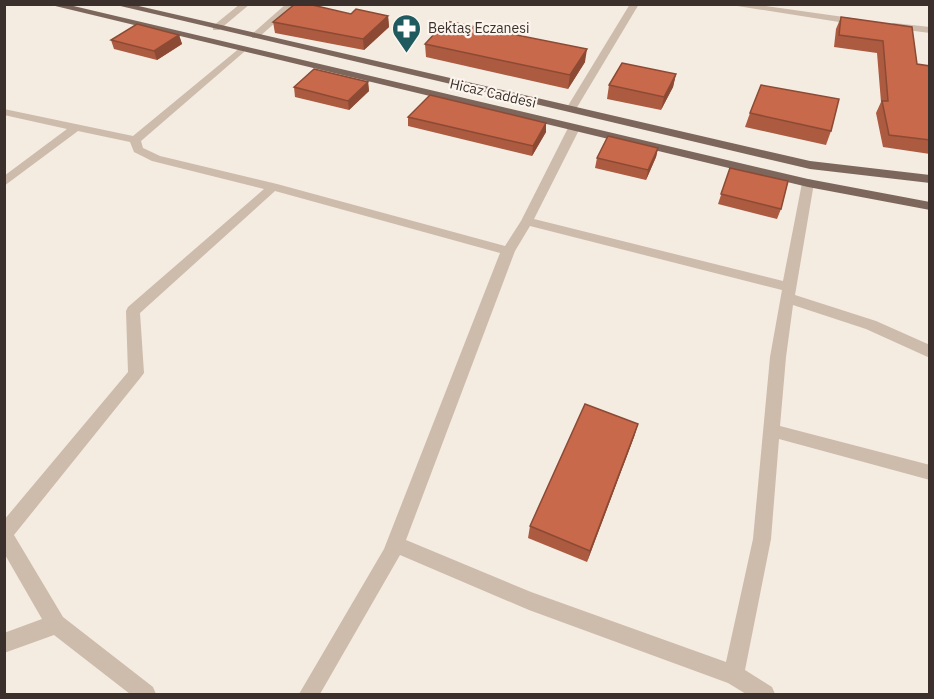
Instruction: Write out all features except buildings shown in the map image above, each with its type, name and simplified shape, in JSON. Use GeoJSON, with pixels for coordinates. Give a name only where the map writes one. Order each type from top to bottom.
{"type":"FeatureCollection","features":[{"type":"Feature","properties":{"kind":"main road","name":"Hicaz Caddesi"},"geometry":{"type":"LineString","coordinates":[[51,4],[808,183],[930,206]]}},
{"type":"Feature","properties":{"kind":"main road","name":"Hicaz Caddesi"},"geometry":{"type":"LineString","coordinates":[[116,4],[810,165],[930,179]]}},
{"type":"Feature","properties":{"kind":"street"},"geometry":{"type":"LineString","coordinates":[[216,28],[246,4]]}},
{"type":"Feature","properties":{"kind":"street"},"geometry":{"type":"LineString","coordinates":[[255,36],[292,4]]}},
{"type":"Feature","properties":{"kind":"street"},"geometry":{"type":"LineString","coordinates":[[571,110],[635,4]]}},
{"type":"Feature","properties":{"kind":"street"},"geometry":{"type":"LineString","coordinates":[[729,4],[866,23]]}},
{"type":"Feature","properties":{"kind":"street"},"geometry":{"type":"LineString","coordinates":[[887,26],[930,30]]}},
{"type":"Feature","properties":{"kind":"street"},"geometry":{"type":"LineString","coordinates":[[135,140],[241,50]]}},
{"type":"Feature","properties":{"kind":"street"},"geometry":{"type":"LineString","coordinates":[[4,112],[135,140]]}},
{"type":"Feature","properties":{"kind":"street"},"geometry":{"type":"LineString","coordinates":[[4,182],[76,127]]}},
{"type":"Feature","properties":{"kind":"street"},"geometry":{"type":"LineString","coordinates":[[309,694],[395,544],[508,251],[527,221],[574,128]]}},
{"type":"Feature","properties":{"kind":"street"},"geometry":{"type":"LineString","coordinates":[[135,140],[138,150],[156,159],[273,187],[508,251]]}},
{"type":"Feature","properties":{"kind":"street"},"geometry":{"type":"LineString","coordinates":[[734,675],[762,539],[778,357],[808,183]]}},
{"type":"Feature","properties":{"kind":"street"},"geometry":{"type":"LineString","coordinates":[[146,694],[56,624],[4,535],[136,373],[133,311],[273,187]]}},
{"type":"Feature","properties":{"kind":"street"},"geometry":{"type":"LineString","coordinates":[[527,221],[788,292],[871,325],[930,352]]}},
{"type":"Feature","properties":{"kind":"street"},"geometry":{"type":"LineString","coordinates":[[771,430],[930,472]]}},
{"type":"Feature","properties":{"kind":"street"},"geometry":{"type":"LineString","coordinates":[[395,544],[529,601],[734,675],[765,694]]}},
{"type":"Feature","properties":{"kind":"street"},"geometry":{"type":"LineString","coordinates":[[4,643],[56,624]]}},
{"type":"Feature","properties":{"kind":"place","name":"Bektaş Eczanesi"},"geometry":{"type":"Point","coordinates":[407,54]}}]}
